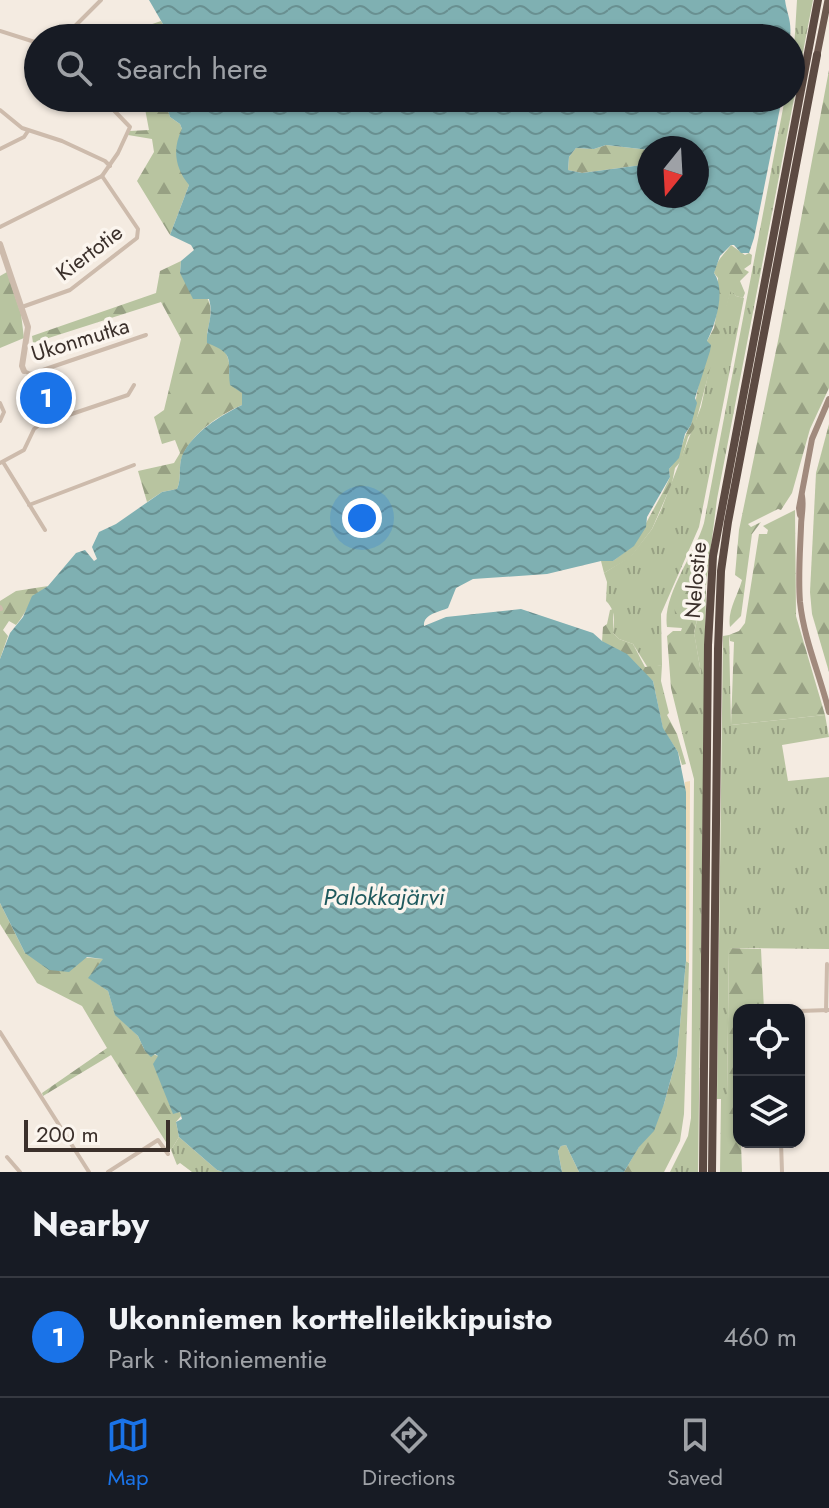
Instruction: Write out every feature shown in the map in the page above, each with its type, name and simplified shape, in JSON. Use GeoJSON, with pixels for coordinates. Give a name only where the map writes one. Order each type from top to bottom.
{"type":"FeatureCollection","features":[{"type":"Feature","properties":{"kind":"highway","name":"Nelostie"},"geometry":{"type":"LineString","coordinates":[[805,69],[818,0]]}},
{"type":"Feature","properties":{"kind":"highway","name":"Nelostie"},"geometry":{"type":"LineString","coordinates":[[712,1172],[721,571],[732,498],[828,0]]}},
{"type":"Feature","properties":{"kind":"highway","name":"Nelostie"},"geometry":{"type":"LineString","coordinates":[[703,1172],[708,631],[713,556],[797,112]]}},
{"type":"Feature","properties":{"kind":"main road"},"geometry":{"type":"LineString","coordinates":[[829,399],[812,439],[801,519],[801,606],[829,712]]}},
{"type":"Feature","properties":{"kind":"street"},"geometry":{"type":"LineString","coordinates":[[77,24],[101,0]]}},
{"type":"Feature","properties":{"kind":"street"},"geometry":{"type":"LineString","coordinates":[[0,31],[24,39]]}},
{"type":"Feature","properties":{"kind":"street"},"geometry":{"type":"LineString","coordinates":[[0,110],[28,131],[62,141],[110,166]]}},
{"type":"Feature","properties":{"kind":"street"},"geometry":{"type":"LineString","coordinates":[[0,227],[102,176],[130,127],[116,112]]}},
{"type":"Feature","properties":{"kind":"street"},"geometry":{"type":"LineString","coordinates":[[0,149],[24,137],[28,131]]}},
{"type":"Feature","properties":{"kind":"street","name":"Kiertotie"},"geometry":{"type":"LineString","coordinates":[[22,307],[70,290],[137,238],[138,229],[102,176]]}},
{"type":"Feature","properties":{"kind":"street"},"geometry":{"type":"LineString","coordinates":[[0,244],[28,327],[22,366],[24,371]]}},
{"type":"Feature","properties":{"kind":"street","name":"Ukonmutka"},"geometry":{"type":"LineString","coordinates":[[24,371],[31,374],[146,335]]}},
{"type":"Feature","properties":{"kind":"street"},"geometry":{"type":"LineString","coordinates":[[45,530],[2,463],[24,450],[39,425],[128,395],[134,385]]}},
{"type":"Feature","properties":{"kind":"street"},"geometry":{"type":"LineString","coordinates":[[0,403],[4,412],[0,421]]}},
{"type":"Feature","properties":{"kind":"street"},"geometry":{"type":"LineString","coordinates":[[29,505],[134,465]]}},
{"type":"Feature","properties":{"kind":"street"},"geometry":{"type":"LineString","coordinates":[[805,1011],[827,1010],[827,964]]}},
{"type":"Feature","properties":{"kind":"street"},"geometry":{"type":"LineString","coordinates":[[0,1032],[89,1172]]}},
{"type":"Feature","properties":{"kind":"street"},"geometry":{"type":"LineString","coordinates":[[108,1172],[158,1140],[168,1154]]}},
{"type":"Feature","properties":{"kind":"street"},"geometry":{"type":"LineString","coordinates":[[781,1148],[782,1172]]}},
{"type":"Feature","properties":{"kind":"street"},"geometry":{"type":"LineString","coordinates":[[7,1157],[20,1172]]}},
{"type":"Feature","properties":{"kind":"green space"},"geometry":{"type":"Polygon","coordinates":[[[797,0],[813,0],[805,42],[805,24],[796,24],[797,0]]]}},
{"type":"Feature","properties":{"kind":"green space"},"geometry":{"type":"Polygon","coordinates":[[[829,70],[829,388],[810,429],[792,493],[781,510],[748,524],[751,527],[761,522],[752,534],[741,616],[730,627],[731,609],[742,580],[735,575],[739,530],[829,70]]]}},
{"type":"Feature","properties":{"kind":"green space"},"geometry":{"type":"Polygon","coordinates":[[[146,112],[168,112],[182,129],[189,185],[170,235],[137,181],[154,152],[152,139],[128,135],[129,131],[149,130],[146,112]]]}},
{"type":"Feature","properties":{"kind":"green space"},"geometry":{"type":"Polygon","coordinates":[[[782,112],[791,112],[717,499],[706,586],[698,1172],[670,1172],[688,1136],[691,1118],[694,779],[682,733],[701,673],[694,633],[698,616],[696,585],[682,628],[667,627],[667,615],[674,588],[704,523],[782,112]]]}},
{"type":"Feature","properties":{"kind":"green space"},"geometry":{"type":"Polygon","coordinates":[[[606,145],[637,149],[637,166],[582,173],[568,170],[569,157],[576,148],[594,149],[606,145]]]}},
{"type":"Feature","properties":{"kind":"green space"},"geometry":{"type":"Polygon","coordinates":[[[731,245],[745,255],[752,255],[751,264],[744,269],[749,272],[740,281],[745,293],[743,298],[731,290],[694,429],[688,437],[652,529],[631,557],[604,573],[601,561],[613,561],[634,545],[663,492],[670,477],[669,469],[691,425],[707,341],[714,328],[718,305],[718,278],[714,273],[731,245]]]}},
{"type":"Feature","properties":{"kind":"green space"},"geometry":{"type":"Polygon","coordinates":[[[181,261],[180,273],[203,292],[210,304],[207,333],[227,355],[229,373],[242,393],[242,405],[224,414],[192,440],[182,457],[177,489],[162,492],[147,502],[138,471],[174,463],[180,453],[175,440],[162,444],[154,417],[164,410],[181,339],[161,302],[33,343],[32,336],[156,293],[160,271],[181,261]]]}},
{"type":"Feature","properties":{"kind":"green space"},"geometry":{"type":"Polygon","coordinates":[[[7,272],[21,314],[24,338],[0,348],[0,276],[7,272]]]}},
{"type":"Feature","properties":{"kind":"green space"},"geometry":{"type":"Polygon","coordinates":[[[731,289],[736,296],[744,298],[699,527],[661,614],[662,665],[648,668],[633,644],[613,633],[614,616],[606,601],[604,573],[631,556],[652,529],[661,510],[701,407],[731,289]]]}},
{"type":"Feature","properties":{"kind":"green space"},"geometry":{"type":"Polygon","coordinates":[[[54,370],[68,412],[35,425],[26,375],[54,370]]]}},
{"type":"Feature","properties":{"kind":"green space"},"geometry":{"type":"Polygon","coordinates":[[[829,424],[829,672],[812,614],[810,592],[816,473],[829,424]]]}},
{"type":"Feature","properties":{"kind":"green space"},"geometry":{"type":"Polygon","coordinates":[[[795,510],[796,616],[825,715],[731,725],[734,642],[730,641],[729,635],[739,631],[745,623],[759,534],[767,534],[768,530],[763,526],[795,510]]]}},
{"type":"Feature","properties":{"kind":"green space"},"geometry":{"type":"Polygon","coordinates":[[[683,581],[696,585],[698,616],[694,632],[701,673],[698,716],[693,729],[682,733],[671,688],[667,636],[682,628],[675,611],[683,581]]]}},
{"type":"Feature","properties":{"kind":"green space"},"geometry":{"type":"Polygon","coordinates":[[[48,586],[33,600],[16,625],[9,621],[3,630],[8,636],[0,659],[0,601],[16,591],[48,586]]]}},
{"type":"Feature","properties":{"kind":"green space"},"geometry":{"type":"Polygon","coordinates":[[[613,609],[613,633],[633,644],[645,667],[662,665],[661,681],[667,715],[677,734],[686,764],[682,765],[678,752],[663,729],[653,681],[602,641],[603,627],[613,609]]]}},
{"type":"Feature","properties":{"kind":"green space"},"geometry":{"type":"Polygon","coordinates":[[[729,635],[731,725],[825,715],[829,737],[782,745],[788,781],[829,777],[829,949],[729,948],[727,1099],[717,1099],[723,636],[729,635]]]}},
{"type":"Feature","properties":{"kind":"green space"},"geometry":{"type":"Polygon","coordinates":[[[0,903],[25,953],[104,959],[89,978],[108,991],[115,1014],[138,1036],[145,1051],[158,1056],[173,1113],[181,1112],[176,1122],[179,1137],[171,1150],[111,1055],[43,1096],[42,1093],[107,1048],[82,1006],[37,983],[0,924],[0,903]]]}},
{"type":"Feature","properties":{"kind":"green space"},"geometry":{"type":"Polygon","coordinates":[[[729,948],[761,949],[764,1004],[733,1004],[733,1148],[741,1148],[742,1172],[720,1172],[721,1099],[727,1098],[729,948]]]}},
{"type":"Feature","properties":{"kind":"green space"},"geometry":{"type":"Polygon","coordinates":[[[686,961],[689,963],[684,1114],[680,1141],[664,1172],[624,1172],[664,1104],[677,1056],[686,961]]]}},
{"type":"Feature","properties":{"kind":"green space"},"geometry":{"type":"Polygon","coordinates":[[[179,1137],[223,1172],[192,1172],[180,1163],[177,1165],[171,1150],[179,1137]]]}},
{"type":"Feature","properties":{"kind":"green space"},"geometry":{"type":"Polygon","coordinates":[[[566,1145],[579,1172],[562,1172],[558,1151],[566,1145]]]}},
{"type":"Feature","properties":{"kind":"sand"},"geometry":{"type":"Polygon","coordinates":[[[690,781],[689,963],[686,961],[685,782],[690,781]]]}},
{"type":"Feature","properties":{"kind":"water"},"geometry":{"type":"Polygon","coordinates":[[[149,0],[785,0],[790,22],[790,24],[163,24],[149,0]]]}},
{"type":"Feature","properties":{"kind":"water","name":"Palokkajärvi"},"geometry":{"type":"Polygon","coordinates":[[[168,112],[779,112],[749,253],[741,253],[731,245],[720,256],[714,273],[719,288],[718,307],[707,341],[711,345],[710,351],[695,398],[697,403],[691,425],[685,434],[679,458],[669,469],[670,477],[634,546],[613,561],[547,574],[473,579],[456,588],[448,608],[432,614],[424,622],[424,626],[446,617],[521,609],[593,633],[627,654],[653,681],[663,728],[678,752],[686,792],[686,961],[677,1056],[664,1104],[654,1131],[639,1147],[624,1172],[579,1172],[566,1145],[558,1151],[562,1172],[217,1170],[179,1137],[176,1122],[182,1119],[180,1112],[173,1114],[153,1064],[158,1056],[155,1054],[151,1057],[145,1051],[138,1036],[115,1015],[108,991],[88,978],[103,959],[87,957],[69,972],[49,970],[25,953],[0,903],[0,659],[10,633],[23,617],[32,596],[48,586],[76,553],[85,550],[94,561],[97,559],[92,547],[99,532],[162,492],[177,489],[182,456],[193,439],[216,420],[242,405],[242,393],[230,385],[226,355],[207,343],[211,311],[209,299],[193,299],[180,273],[181,261],[194,250],[191,245],[170,235],[189,185],[176,158],[182,129],[168,112]]]}},
{"type":"Feature","properties":{"kind":"place","name":"Ukonniemen korttelileikkipuisto"},"geometry":{"type":"Point","coordinates":[46,398]}}]}
